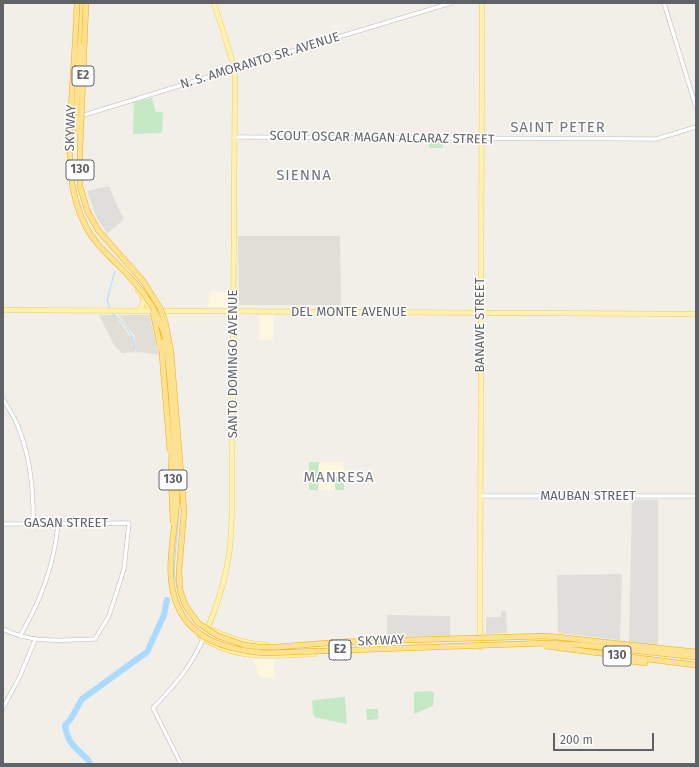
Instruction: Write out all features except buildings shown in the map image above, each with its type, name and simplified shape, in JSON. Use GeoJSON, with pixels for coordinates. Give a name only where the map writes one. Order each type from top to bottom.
{"type":"FeatureCollection","features":[{"type":"Feature","properties":{"kind":"highway","name":"SKYWAY"},"geometry":{"type":"LineString","coordinates":[[76,3],[70,166],[72,187],[82,220],[94,240],[138,287],[157,314],[165,334],[171,390],[177,491],[171,572],[175,598],[179,608],[186,619],[198,632],[217,644],[231,649],[265,653],[563,643],[696,658]]}},
{"type":"Feature","properties":{"kind":"highway"},"geometry":{"type":"LineString","coordinates":[[80,149],[76,115],[82,3]]}},
{"type":"Feature","properties":{"kind":"highway","name":"SKYWAY"},"geometry":{"type":"LineString","coordinates":[[86,3],[80,149],[80,186],[90,216],[102,236],[151,292],[165,321],[170,344],[184,511],[179,582],[185,605],[198,623],[218,636],[244,645],[277,647],[340,642],[547,636],[696,651]]}},
{"type":"Feature","properties":{"kind":"highway","name":"SKYWAY"},"geometry":{"type":"LineString","coordinates":[[151,292],[160,330],[172,487],[184,526]]}},
{"type":"Feature","properties":{"kind":"highway","name":"SKYWAY"},"geometry":{"type":"LineString","coordinates":[[146,299],[153,312],[163,339],[165,353],[172,447],[171,473],[174,540]]}},
{"type":"Feature","properties":{"kind":"highway","name":"SKYWAY"},"geometry":{"type":"LineString","coordinates":[[529,644],[696,665]]}},
{"type":"Feature","properties":{"kind":"highway"},"geometry":{"type":"LineString","coordinates":[[609,655],[630,661],[645,663]]}},
{"type":"Feature","properties":{"kind":"main road","name":"130"},"geometry":{"type":"LineString","coordinates":[[76,3],[69,166],[71,185],[82,221],[99,248],[146,299]]}},
{"type":"Feature","properties":{"kind":"main road","name":"130"},"geometry":{"type":"LineString","coordinates":[[86,3],[81,116],[81,187],[86,208],[95,226],[105,240],[143,280],[155,297],[167,325],[172,349],[179,490],[170,578],[171,592],[182,619],[191,629],[203,639],[220,648],[238,653],[262,656],[538,644],[576,646],[696,658]]}},
{"type":"Feature","properties":{"kind":"main road","name":"SANTO DOMINGO AVENUE"},"geometry":{"type":"LineString","coordinates":[[203,639],[219,599],[227,568],[231,533],[235,69],[214,3]]}},
{"type":"Feature","properties":{"kind":"main road","name":"BANAWE STREET"},"geometry":{"type":"LineString","coordinates":[[480,646],[482,3]]}},
{"type":"Feature","properties":{"kind":"main road"},"geometry":{"type":"LineString","coordinates":[[138,311],[146,299]]}},
{"type":"Feature","properties":{"kind":"main road","name":"DEL MONTE AVENUE"},"geometry":{"type":"LineString","coordinates":[[3,310],[696,314]]}},
{"type":"Feature","properties":{"kind":"main road","name":"130"},"geometry":{"type":"LineString","coordinates":[[153,312],[163,356],[183,522],[179,570],[181,591],[191,611],[208,628],[237,640],[252,644],[265,645],[548,637],[696,651]]}},
{"type":"Feature","properties":{"kind":"main road"},"geometry":{"type":"LineString","coordinates":[[153,312],[162,323],[167,325]]}},
{"type":"Feature","properties":{"kind":"main road","name":"130"},"geometry":{"type":"LineString","coordinates":[[538,644],[563,650],[609,655]]}},
{"type":"Feature","properties":{"kind":"main road"},"geometry":{"type":"LineString","coordinates":[[663,655],[664,649]]}},
{"type":"Feature","properties":{"kind":"street","name":"N. S. AMORANTO SR. AVENUE"},"geometry":{"type":"LineString","coordinates":[[72,119],[451,3]]}},
{"type":"Feature","properties":{"kind":"street"},"geometry":{"type":"LineString","coordinates":[[664,3],[696,108]]}},
{"type":"Feature","properties":{"kind":"street","name":"SCOUT OSCAR MAGAN ALCARAZ STREET"},"geometry":{"type":"LineString","coordinates":[[234,136],[482,139],[656,139],[696,127]]}},
{"type":"Feature","properties":{"kind":"street"},"geometry":{"type":"LineString","coordinates":[[3,399],[17,425],[28,459],[33,489],[33,524]]}},
{"type":"Feature","properties":{"kind":"street","name":"MAUBAN STREET"},"geometry":{"type":"LineString","coordinates":[[480,496],[696,496]]}},
{"type":"Feature","properties":{"kind":"street","name":"GASAN STREET"},"geometry":{"type":"LineString","coordinates":[[3,524],[129,523],[124,569],[109,616],[95,639],[36,640]]}},
{"type":"Feature","properties":{"kind":"street"},"geometry":{"type":"LineString","coordinates":[[20,636],[31,617],[52,565],[56,546],[58,524]]}},
{"type":"Feature","properties":{"kind":"street"},"geometry":{"type":"LineString","coordinates":[[3,629],[20,636],[36,640],[20,676],[3,708]]}},
{"type":"Feature","properties":{"kind":"street","name":"SANTO DOMINGO AVENUE"},"geometry":{"type":"LineString","coordinates":[[181,764],[153,708],[179,680],[190,665],[203,639]]}},
{"type":"Feature","properties":{"kind":"shaded area"},"geometry":{"type":"Polygon","coordinates":[[[109,186],[124,219],[107,234],[96,216],[87,191],[109,186]]]}},
{"type":"Feature","properties":{"kind":"shaded area"},"geometry":{"type":"Polygon","coordinates":[[[238,236],[340,236],[341,305],[239,305],[238,236]]]}},
{"type":"Feature","properties":{"kind":"shaded area"},"geometry":{"type":"Polygon","coordinates":[[[209,291],[229,292],[228,307],[208,307],[209,291]]]}},
{"type":"Feature","properties":{"kind":"shaded area"},"geometry":{"type":"Polygon","coordinates":[[[99,315],[115,315],[130,336],[132,336],[135,352],[122,353],[114,345],[99,315]]]}},
{"type":"Feature","properties":{"kind":"shaded area"},"geometry":{"type":"Polygon","coordinates":[[[118,315],[149,315],[159,355],[136,352],[134,335],[118,315]]]}},
{"type":"Feature","properties":{"kind":"shaded area"},"geometry":{"type":"Polygon","coordinates":[[[259,315],[273,315],[273,340],[259,340],[259,315]]]}},
{"type":"Feature","properties":{"kind":"shaded area"},"geometry":{"type":"Polygon","coordinates":[[[319,462],[343,462],[344,477],[335,477],[335,490],[319,490],[319,462]]]}},
{"type":"Feature","properties":{"kind":"shaded area"},"geometry":{"type":"Polygon","coordinates":[[[632,500],[658,500],[658,646],[629,642],[632,500]]]}},
{"type":"Feature","properties":{"kind":"shaded area"},"geometry":{"type":"Polygon","coordinates":[[[622,574],[620,640],[558,633],[557,575],[622,574]]]}},
{"type":"Feature","properties":{"kind":"shaded area"},"geometry":{"type":"Polygon","coordinates":[[[501,611],[506,611],[507,633],[486,634],[486,617],[501,617],[501,611]]]}},
{"type":"Feature","properties":{"kind":"shaded area"},"geometry":{"type":"Polygon","coordinates":[[[387,615],[450,616],[450,636],[387,637],[387,615]]]}},
{"type":"Feature","properties":{"kind":"shaded area"},"geometry":{"type":"Polygon","coordinates":[[[257,659],[274,659],[274,678],[260,677],[253,661],[257,659]]]}},
{"type":"Feature","properties":{"kind":"green space"},"geometry":{"type":"Polygon","coordinates":[[[152,98],[156,112],[163,112],[162,133],[133,134],[134,102],[152,98]]]}},
{"type":"Feature","properties":{"kind":"green space"},"geometry":{"type":"Polygon","coordinates":[[[429,140],[443,141],[443,148],[429,148],[429,140]]]}},
{"type":"Feature","properties":{"kind":"green space"},"geometry":{"type":"Polygon","coordinates":[[[309,462],[319,462],[318,490],[309,490],[309,462]]]}},
{"type":"Feature","properties":{"kind":"green space"},"geometry":{"type":"Polygon","coordinates":[[[335,477],[344,477],[344,490],[335,490],[335,477]]]}},
{"type":"Feature","properties":{"kind":"green space"},"geometry":{"type":"Polygon","coordinates":[[[431,691],[434,693],[433,706],[414,714],[414,692],[431,691]]]}},
{"type":"Feature","properties":{"kind":"green space"},"geometry":{"type":"Polygon","coordinates":[[[345,697],[347,724],[314,717],[313,700],[345,697]]]}},
{"type":"Feature","properties":{"kind":"green space"},"geometry":{"type":"Polygon","coordinates":[[[366,709],[378,709],[378,719],[367,720],[366,709]]]}},
{"type":"Feature","properties":{"kind":"waterway"},"geometry":{"type":"LineString","coordinates":[[110,308],[107,300],[115,271]]}},
{"type":"Feature","properties":{"kind":"waterway"},"geometry":{"type":"LineString","coordinates":[[112,313],[121,320],[128,329],[135,344],[135,350]]}},
{"type":"Feature","properties":{"kind":"waterway"},"geometry":{"type":"LineString","coordinates":[[177,588],[174,571],[179,508]]}},
{"type":"Feature","properties":{"kind":"waterway"},"geometry":{"type":"LineString","coordinates":[[90,764],[68,737],[65,725],[70,720],[82,699],[147,652],[164,615],[167,600]]}},
{"type":"Feature","properties":{"kind":"district","name":"SAINT PETER"},"geometry":{"type":"Point","coordinates":[558,128]}},
{"type":"Feature","properties":{"kind":"district","name":"SIENNA"},"geometry":{"type":"Point","coordinates":[304,176]}},
{"type":"Feature","properties":{"kind":"district","name":"MANRESA"},"geometry":{"type":"Point","coordinates":[339,478]}}]}
